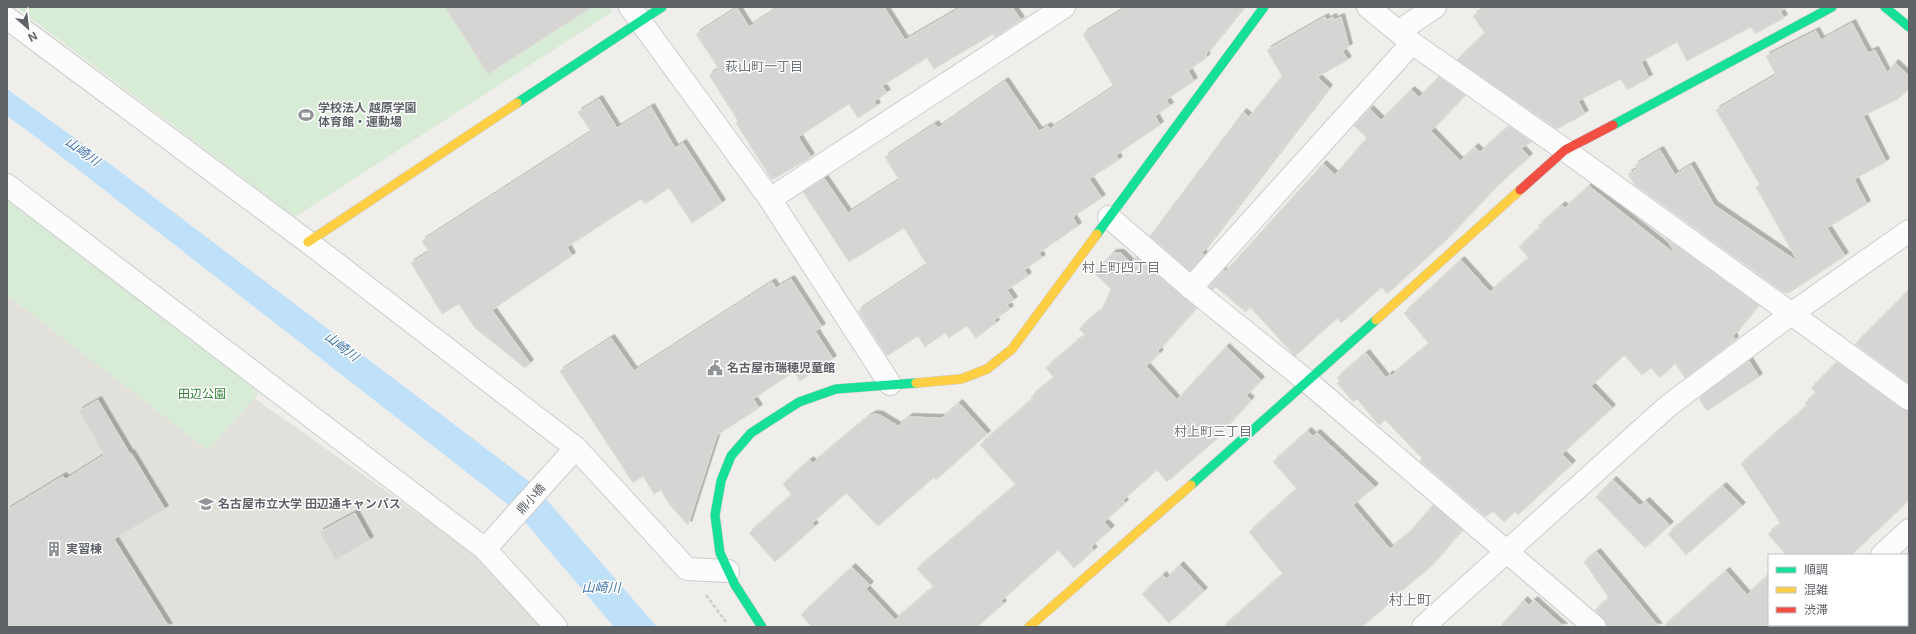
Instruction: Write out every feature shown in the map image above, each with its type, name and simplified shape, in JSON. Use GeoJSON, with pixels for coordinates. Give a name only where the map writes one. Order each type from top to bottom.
{"type":"FeatureCollection","features":[{"type":"Feature","properties":{"kind":"street"},"geometry":{"type":"LineString","coordinates":[[308,242],[635,14],[662,7]]}},
{"type":"Feature","properties":{"kind":"street"},"geometry":{"type":"LineString","coordinates":[[770,199],[1064,7]]}},
{"type":"Feature","properties":{"kind":"street"},"geometry":{"type":"LineString","coordinates":[[762,627],[734,585],[720,553],[715,515],[720,488],[731,456],[751,433],[776,416],[806,400],[836,389],[961,379],[987,370],[1012,349],[1264,7]]}},
{"type":"Feature","properties":{"kind":"street"},"geometry":{"type":"LineString","coordinates":[[1368,7],[1406,37],[1909,399]]}},
{"type":"Feature","properties":{"kind":"street"},"geometry":{"type":"LineString","coordinates":[[1191,288],[1406,37],[1435,7]]}},
{"type":"Feature","properties":{"kind":"street"},"geometry":{"type":"LineString","coordinates":[[1029,627],[1308,382],[1564,150],[1832,7]]}},
{"type":"Feature","properties":{"kind":"street"},"geometry":{"type":"LineString","coordinates":[[1885,7],[1909,27]]}},
{"type":"Feature","properties":{"kind":"street"},"geometry":{"type":"LineString","coordinates":[[635,14],[770,199],[890,384]]}},
{"type":"Feature","properties":{"kind":"street"},"geometry":{"type":"LineString","coordinates":[[7,18],[308,242],[572,452],[687,569],[728,571]]}},
{"type":"Feature","properties":{"kind":"street"},"geometry":{"type":"LineString","coordinates":[[7,185],[489,545],[556,627]]}},
{"type":"Feature","properties":{"kind":"street"},"geometry":{"type":"LineString","coordinates":[[1109,216],[1191,288],[1308,382],[1595,627]]}},
{"type":"Feature","properties":{"kind":"street"},"geometry":{"type":"LineString","coordinates":[[1423,627],[1507,553],[1668,406],[1791,314],[1909,231]]}},
{"type":"Feature","properties":{"kind":"street","name":"鼎小橋"},"geometry":{"type":"LineString","coordinates":[[489,545],[572,452]]}},
{"type":"Feature","properties":{"kind":"street"},"geometry":{"type":"LineString","coordinates":[[1883,554],[1909,530]]}},
{"type":"Feature","properties":{"kind":"path"},"geometry":{"type":"LineString","coordinates":[[687,569],[730,627]]}},
{"type":"Feature","properties":{"kind":"shaded area","name":"名古屋市立大学 田辺通キャンパス"},"geometry":{"type":"Polygon","coordinates":[[[7,295],[208,450],[254,398],[481,558],[541,627],[7,627],[7,295]]]}},
{"type":"Feature","properties":{"kind":"green space","name":"学校法人 越原学園 体育館・運動場"},"geometry":{"type":"Polygon","coordinates":[[[16,7],[609,7],[612,12],[295,217],[16,7]]]}},
{"type":"Feature","properties":{"kind":"green space","name":"田辺公園"},"geometry":{"type":"Polygon","coordinates":[[[7,195],[263,388],[208,450],[7,295],[7,195]]]}},
{"type":"Feature","properties":{"kind":"water","name":"山崎川"},"geometry":{"type":"Polygon","coordinates":[[[7,89],[98,155],[534,485],[657,627],[614,627],[514,509],[40,140],[7,116],[7,89]]]}},
{"type":"Feature","properties":{"kind":"building"},"geometry":{"type":"Polygon","coordinates":[[[445,7],[592,7],[488,74],[445,7]]]}},
{"type":"Feature","properties":{"kind":"building"},"geometry":{"type":"Polygon","coordinates":[[[779,7],[884,7],[905,40],[962,7],[1012,7],[1021,20],[995,37],[993,34],[934,69],[927,58],[882,86],[887,93],[874,101],[877,106],[858,118],[849,104],[798,137],[811,157],[772,180],[736,123],[738,121],[709,75],[719,69],[696,34],[737,8],[749,27],[779,7]]]}},
{"type":"Feature","properties":{"kind":"building"},"geometry":{"type":"Polygon","coordinates":[[[1127,7],[1244,7],[1206,54],[1206,58],[1188,71],[1194,81],[1166,100],[1170,106],[1155,116],[1160,125],[1116,155],[1119,160],[1089,179],[1102,198],[1074,216],[1073,218],[1078,226],[1039,253],[1042,258],[1024,270],[1028,276],[1007,290],[1014,300],[1007,305],[1010,309],[994,320],[996,323],[976,338],[967,326],[949,338],[945,333],[925,347],[918,336],[887,356],[858,311],[927,265],[904,228],[849,262],[803,192],[824,178],[848,213],[899,180],[885,157],[935,124],[938,128],[1005,81],[1039,131],[1048,126],[1050,129],[1114,87],[1083,34],[1127,7]]]}},
{"type":"Feature","properties":{"kind":"building"},"geometry":{"type":"Polygon","coordinates":[[[1486,7],[1788,7],[1780,11],[1784,18],[1755,34],[1751,27],[1687,61],[1677,42],[1641,62],[1649,78],[1627,90],[1621,79],[1578,101],[1585,114],[1557,129],[1457,60],[1485,33],[1473,16],[1486,7]]]}},
{"type":"Feature","properties":{"kind":"building"},"geometry":{"type":"Polygon","coordinates":[[[1325,17],[1327,20],[1333,17],[1334,20],[1341,17],[1349,47],[1342,51],[1348,60],[1317,77],[1329,88],[1202,253],[1204,255],[1190,271],[1150,236],[1243,112],[1249,117],[1282,76],[1267,50],[1325,17]]]}},
{"type":"Feature","properties":{"kind":"building"},"geometry":{"type":"Polygon","coordinates":[[[1852,23],[1868,53],[1875,50],[1887,73],[1895,63],[1909,76],[1909,86],[1898,99],[1863,116],[1886,162],[1854,179],[1867,204],[1827,228],[1845,256],[1789,293],[1783,292],[1634,184],[1628,174],[1637,169],[1635,165],[1660,150],[1675,175],[1691,165],[1714,205],[1798,262],[1756,187],[1760,185],[1716,110],[1776,75],[1766,56],[1816,31],[1821,40],[1852,23]]]}},
{"type":"Feature","properties":{"kind":"building"},"geometry":{"type":"Polygon","coordinates":[[[1439,77],[1465,95],[1431,131],[1460,161],[1475,147],[1480,152],[1509,126],[1532,142],[1521,148],[1529,157],[1495,188],[1444,242],[1387,294],[1382,287],[1341,323],[1337,318],[1295,356],[1250,307],[1246,312],[1216,287],[1213,290],[1209,287],[1223,271],[1225,272],[1323,164],[1335,175],[1367,138],[1354,126],[1370,109],[1381,120],[1411,90],[1419,97],[1439,77]]]}},
{"type":"Feature","properties":{"kind":"building"},"geometry":{"type":"Polygon","coordinates":[[[599,99],[617,128],[651,107],[675,148],[683,143],[722,203],[692,223],[669,188],[645,204],[641,199],[567,247],[572,256],[492,310],[530,363],[525,368],[475,328],[459,304],[442,314],[411,263],[429,252],[422,241],[591,132],[578,112],[599,99]]]}},
{"type":"Feature","properties":{"kind":"building"},"geometry":{"type":"Polygon","coordinates":[[[1589,186],[1676,255],[1666,238],[1758,305],[1733,336],[1735,340],[1685,378],[1675,363],[1660,378],[1651,368],[1642,375],[1624,355],[1591,386],[1612,408],[1562,454],[1572,464],[1518,515],[1515,511],[1504,522],[1493,511],[1486,517],[1420,461],[1422,458],[1385,420],[1379,425],[1357,399],[1353,402],[1337,383],[1340,381],[1337,378],[1366,353],[1386,378],[1390,374],[1391,376],[1429,344],[1404,313],[1461,260],[1490,292],[1529,258],[1519,247],[1540,228],[1538,226],[1562,205],[1565,208],[1589,186]]]}},
{"type":"Feature","properties":{"kind":"building"},"geometry":{"type":"Polygon","coordinates":[[[1113,253],[1121,253],[1131,263],[1136,257],[1196,308],[1158,351],[1160,353],[1146,366],[1177,400],[1226,347],[1261,380],[1246,396],[1251,400],[1218,436],[1219,437],[1167,482],[1157,470],[1123,500],[1125,503],[1104,522],[1111,529],[1091,547],[1094,550],[1074,568],[1058,550],[1001,601],[1003,604],[977,627],[812,627],[801,615],[852,567],[870,585],[866,589],[895,620],[934,587],[917,569],[1016,485],[980,445],[1033,399],[1031,397],[1054,378],[1046,368],[1085,335],[1079,329],[1102,309],[1111,289],[1094,273],[1113,253]]]}},
{"type":"Feature","properties":{"kind":"building"},"geometry":{"type":"Polygon","coordinates":[[[791,279],[822,327],[815,331],[833,359],[800,381],[794,372],[753,399],[759,408],[717,435],[688,525],[669,504],[661,490],[654,494],[643,476],[633,483],[560,371],[611,338],[634,371],[772,282],[776,288],[791,279]]]}},
{"type":"Feature","properties":{"kind":"building"},"geometry":{"type":"Polygon","coordinates":[[[1909,290],[1909,384],[1855,344],[1909,290]]]}},
{"type":"Feature","properties":{"kind":"building"},"geometry":{"type":"Polygon","coordinates":[[[1749,361],[1759,377],[1707,411],[1699,399],[1749,361]]]}},
{"type":"Feature","properties":{"kind":"building"},"geometry":{"type":"Polygon","coordinates":[[[1837,362],[1902,409],[1909,411],[1909,500],[1852,554],[1785,554],[1768,534],[1781,524],[1741,464],[1807,406],[1805,403],[1816,393],[1811,388],[1837,362]]]}},
{"type":"Feature","properties":{"kind":"building","name":"実習棟"},"geometry":{"type":"Polygon","coordinates":[[[98,400],[165,509],[114,539],[169,627],[7,627],[7,510],[63,476],[66,479],[104,455],[79,411],[98,400]]]}},
{"type":"Feature","properties":{"kind":"building"},"geometry":{"type":"Polygon","coordinates":[[[959,403],[987,434],[936,480],[934,477],[878,526],[846,493],[812,523],[815,526],[775,562],[749,533],[792,495],[783,484],[810,460],[813,463],[868,417],[874,414],[880,415],[898,426],[909,417],[942,418],[959,403]]]}},
{"type":"Feature","properties":{"kind":"building"},"geometry":{"type":"Polygon","coordinates":[[[1308,431],[1313,436],[1317,433],[1375,487],[1353,505],[1390,549],[1409,533],[1433,505],[1462,530],[1429,568],[1393,598],[1394,599],[1362,627],[1223,627],[1283,574],[1249,532],[1297,489],[1273,462],[1308,431]]]}},
{"type":"Feature","properties":{"kind":"building"},"geometry":{"type":"Polygon","coordinates":[[[1613,480],[1640,506],[1646,501],[1670,525],[1645,548],[1596,497],[1613,480]]]}},
{"type":"Feature","properties":{"kind":"building"},"geometry":{"type":"Polygon","coordinates":[[[1723,486],[1742,506],[1686,555],[1668,534],[1723,486]]]}},
{"type":"Feature","properties":{"kind":"building"},"geometry":{"type":"Polygon","coordinates":[[[355,513],[370,540],[335,560],[320,532],[355,513]]]}},
{"type":"Feature","properties":{"kind":"building"},"geometry":{"type":"Polygon","coordinates":[[[1597,552],[1659,627],[1607,627],[1603,618],[1595,610],[1609,598],[1584,562],[1597,552]]]}},
{"type":"Feature","properties":{"kind":"building"},"geometry":{"type":"Polygon","coordinates":[[[1180,565],[1204,591],[1169,623],[1142,594],[1163,575],[1166,579],[1180,565]]]}},
{"type":"Feature","properties":{"kind":"building"},"geometry":{"type":"Polygon","coordinates":[[[1726,571],[1747,595],[1768,575],[1769,627],[1663,627],[1726,571]]]}},
{"type":"Feature","properties":{"kind":"building"},"geometry":{"type":"Polygon","coordinates":[[[1524,600],[1529,605],[1534,600],[1564,627],[1500,627],[1524,600]]]}},
{"type":"Feature","properties":{"kind":"traffic: fast"},"geometry":{"type":"LineString","coordinates":[[517,103],[662,7]]}},
{"type":"Feature","properties":{"kind":"traffic: fast"},"geometry":{"type":"LineString","coordinates":[[1097,234],[1264,7]]}},
{"type":"Feature","properties":{"kind":"traffic: fast"},"geometry":{"type":"LineString","coordinates":[[1613,125],[1832,7]]}},
{"type":"Feature","properties":{"kind":"traffic: fast"},"geometry":{"type":"LineString","coordinates":[[1885,7],[1909,27]]}},
{"type":"Feature","properties":{"kind":"traffic: fast"},"geometry":{"type":"LineString","coordinates":[[1191,485],[1376,320]]}},
{"type":"Feature","properties":{"kind":"traffic: fast"},"geometry":{"type":"LineString","coordinates":[[762,627],[735,585],[720,553],[715,515],[721,481],[731,456],[751,433],[799,402],[836,389],[916,383]]}},
{"type":"Feature","properties":{"kind":"traffic: slow"},"geometry":{"type":"LineString","coordinates":[[308,242],[517,103]]}},
{"type":"Feature","properties":{"kind":"traffic: slow"},"geometry":{"type":"LineString","coordinates":[[1376,320],[1520,190]]}},
{"type":"Feature","properties":{"kind":"traffic: slow"},"geometry":{"type":"LineString","coordinates":[[916,383],[961,379],[987,369],[1012,349],[1097,234]]}},
{"type":"Feature","properties":{"kind":"traffic: slow"},"geometry":{"type":"LineString","coordinates":[[1029,627],[1191,485]]}},
{"type":"Feature","properties":{"kind":"traffic: jam"},"geometry":{"type":"LineString","coordinates":[[1520,190],[1565,150],[1613,125]]}},
{"type":"Feature","properties":{"kind":"place","name":"学校法人 越原学園 体育館・運動場"},"geometry":{"type":"Point","coordinates":[306,115]}},
{"type":"Feature","properties":{"kind":"place","name":"名古屋市瑞穂児童館"},"geometry":{"type":"Point","coordinates":[715,368]}},
{"type":"Feature","properties":{"kind":"place","name":"名古屋市立大学 田辺通キャンパス"},"geometry":{"type":"Point","coordinates":[206,504]}},
{"type":"Feature","properties":{"kind":"place","name":"実習棟"},"geometry":{"type":"Point","coordinates":[54,549]}},
{"type":"Feature","properties":{"kind":"district","name":"萩山町一丁目"},"geometry":{"type":"Point","coordinates":[764,66]}},
{"type":"Feature","properties":{"kind":"district","name":"村上町四丁目"},"geometry":{"type":"Point","coordinates":[1121,267]}},
{"type":"Feature","properties":{"kind":"district","name":"村上町三丁目"},"geometry":{"type":"Point","coordinates":[1213,431]}},
{"type":"Feature","properties":{"kind":"district","name":"村上町"},"geometry":{"type":"Point","coordinates":[1410,600]}}]}
